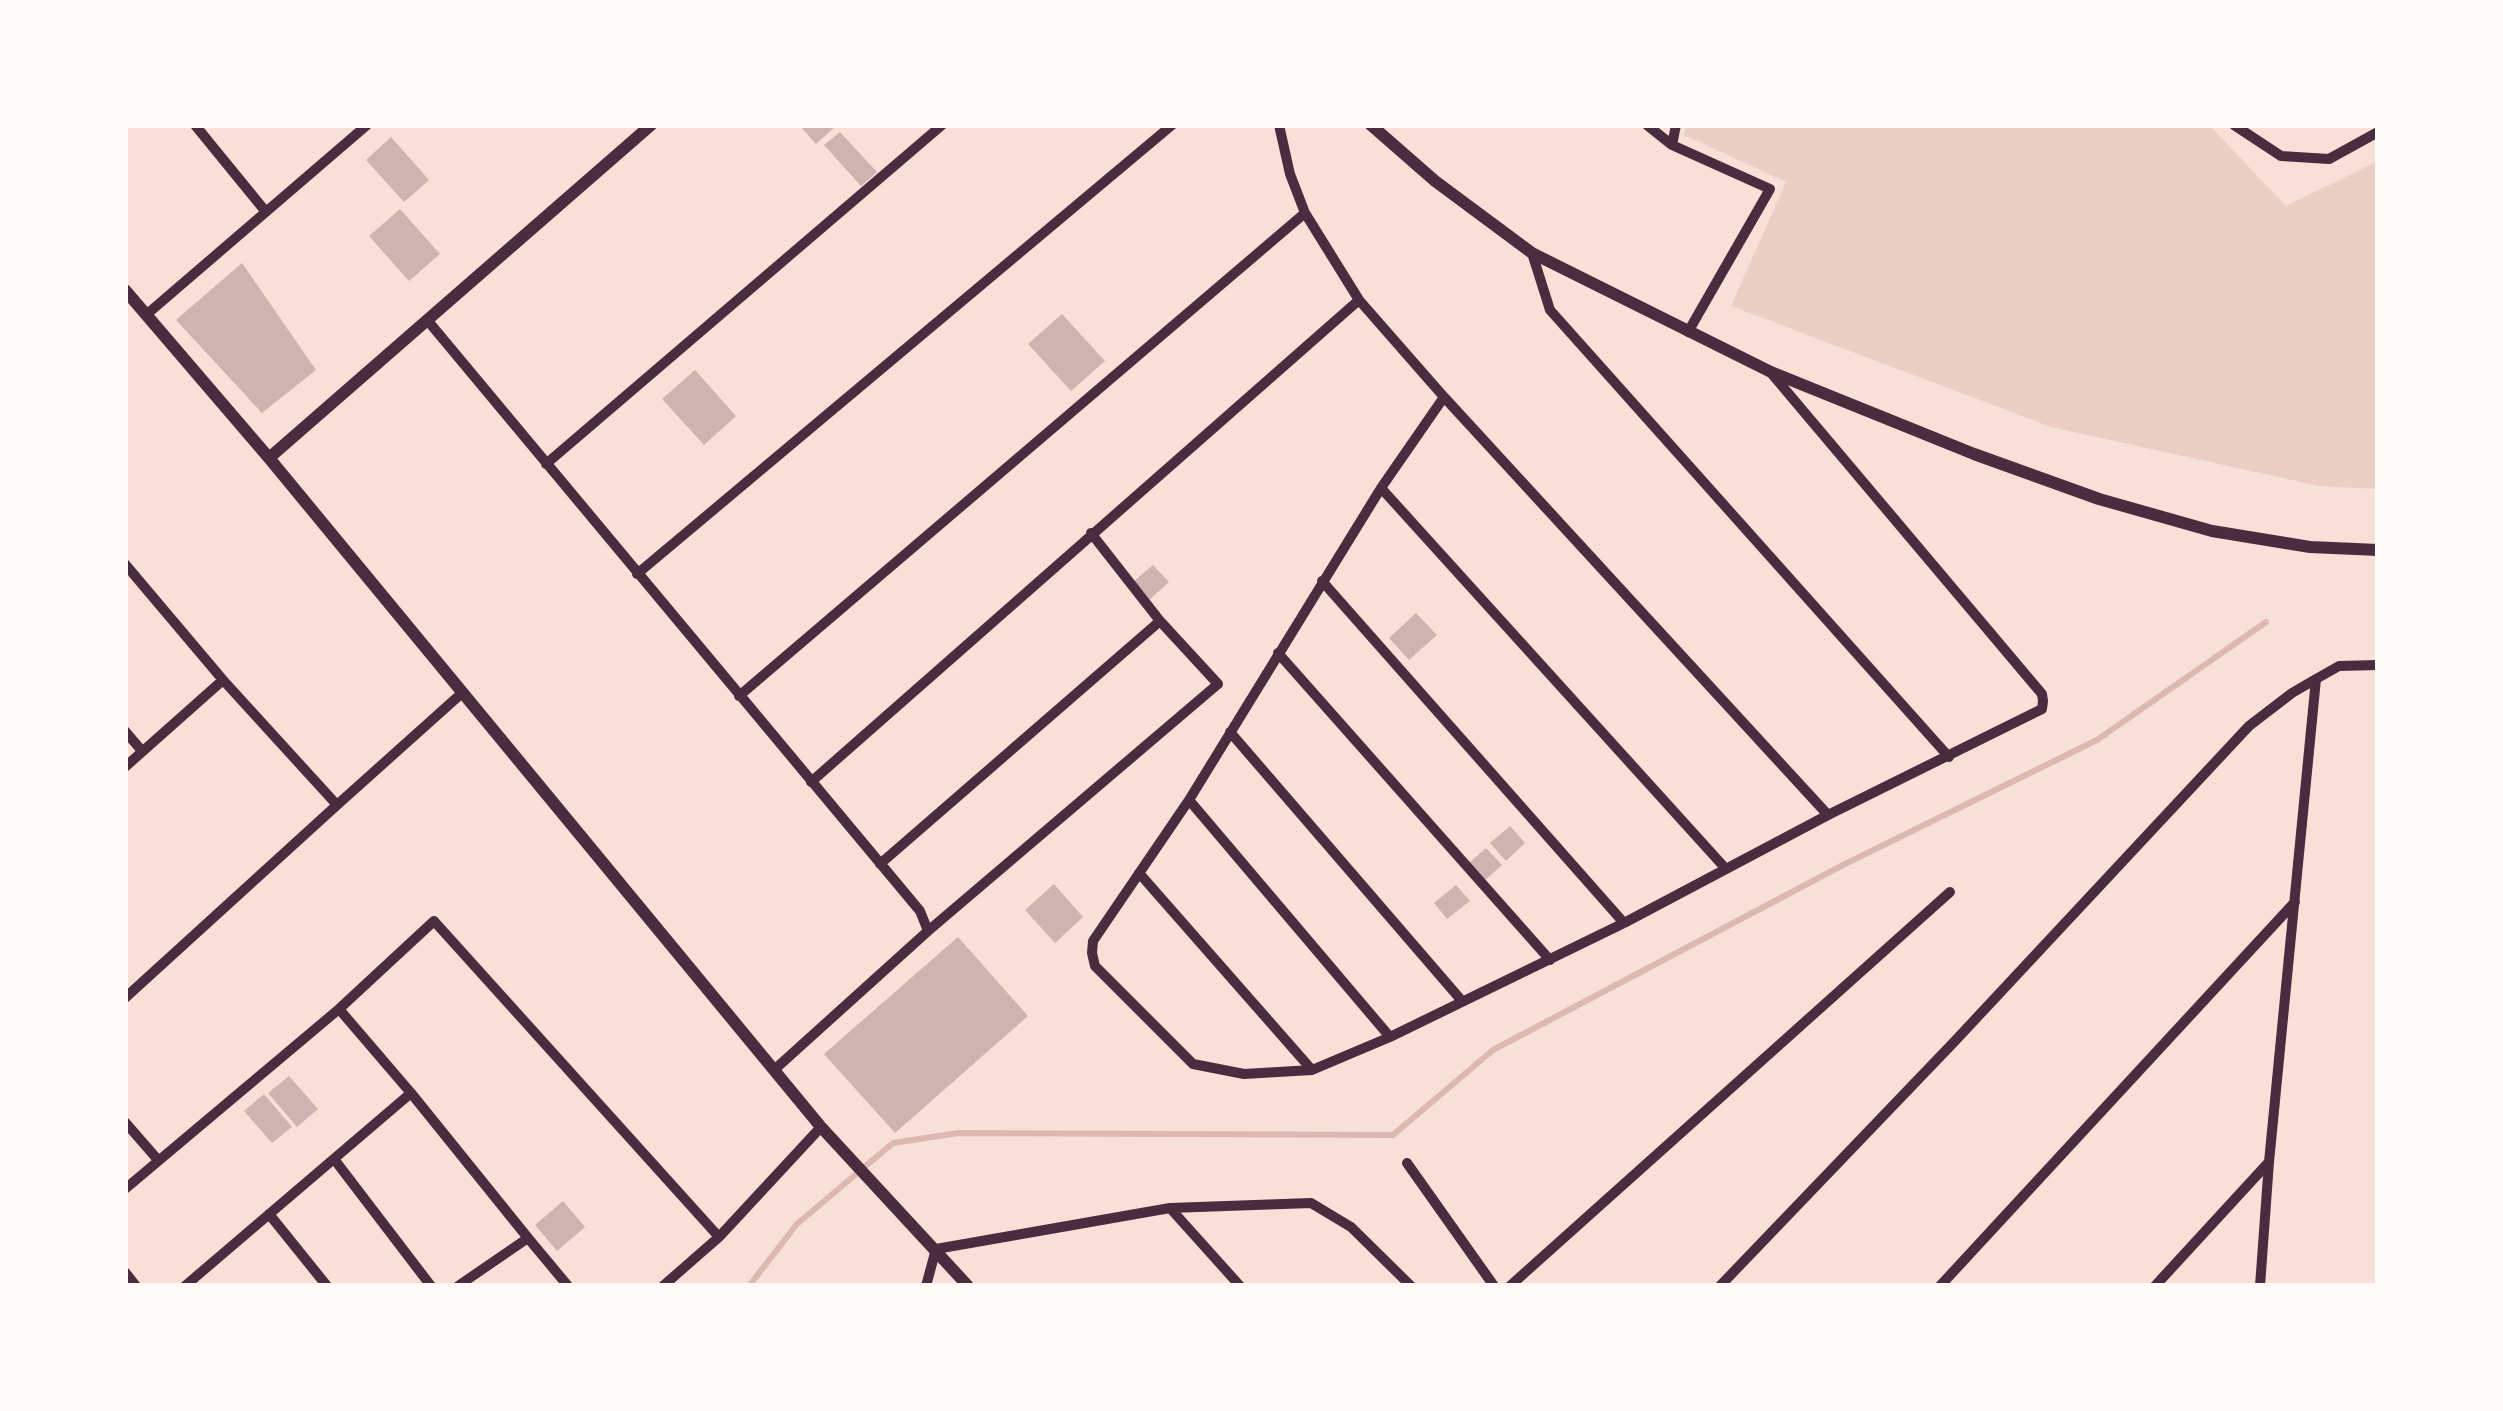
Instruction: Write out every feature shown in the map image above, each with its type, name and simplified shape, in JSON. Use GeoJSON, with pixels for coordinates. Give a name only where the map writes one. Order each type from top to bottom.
{"type":"FeatureCollection","features":[{"type":"Feature","properties":{"kind":"street"},"geometry":{"type":"LineString","coordinates":[[195,125],[266,212]]}},
{"type":"Feature","properties":{"kind":"street"},"geometry":{"type":"LineString","coordinates":[[146,315],[366,125]]}},
{"type":"Feature","properties":{"kind":"street"},"geometry":{"type":"LineString","coordinates":[[268,458],[651,125]]}},
{"type":"Feature","properties":{"kind":"street"},"geometry":{"type":"LineString","coordinates":[[546,464],[942,125]]}},
{"type":"Feature","properties":{"kind":"street"},"geometry":{"type":"LineString","coordinates":[[637,574],[1172,125]]}},
{"type":"Feature","properties":{"kind":"street"},"geometry":{"type":"LineString","coordinates":[[1278,125],[1290,174],[1305,212],[1359,300],[1828,815]]}},
{"type":"Feature","properties":{"kind":"street"},"geometry":{"type":"LineString","coordinates":[[1371,125],[1436,181],[1532,253],[1771,372],[1974,454],[2099,499],[2212,531],[2310,547],[2378,550]]}},
{"type":"Feature","properties":{"kind":"street"},"geometry":{"type":"LineString","coordinates":[[1647,125],[1672,145],[1770,189],[1688,332]]}},
{"type":"Feature","properties":{"kind":"street"},"geometry":{"type":"LineString","coordinates":[[1672,145],[1676,125]]}},
{"type":"Feature","properties":{"kind":"street"},"geometry":{"type":"LineString","coordinates":[[2234,125],[2281,156],[2329,159],[2378,132]]}},
{"type":"Feature","properties":{"kind":"street"},"geometry":{"type":"LineString","coordinates":[[739,696],[1305,212]]}},
{"type":"Feature","properties":{"kind":"street"},"geometry":{"type":"LineString","coordinates":[[1532,253],[1550,310],[1948,757]]}},
{"type":"Feature","properties":{"kind":"street"},"geometry":{"type":"LineString","coordinates":[[125,290],[822,1127],[968,1286]]}},
{"type":"Feature","properties":{"kind":"street"},"geometry":{"type":"LineString","coordinates":[[811,782],[1359,300]]}},
{"type":"Feature","properties":{"kind":"street"},"geometry":{"type":"LineString","coordinates":[[428,321],[920,910],[928,932]]}},
{"type":"Feature","properties":{"kind":"street"},"geometry":{"type":"LineString","coordinates":[[1444,396],[1380,488],[1189,800],[1093,941],[1095,966],[1193,1064],[1244,1074],[1312,1070],[1550,960],[1828,815],[2042,710],[2042,694],[1771,372]]}},
{"type":"Feature","properties":{"kind":"street"},"geometry":{"type":"LineString","coordinates":[[1380,488],[1726,869]]}},
{"type":"Feature","properties":{"kind":"street"},"geometry":{"type":"LineString","coordinates":[[774,1070],[928,932],[1218,684],[1160,621],[1091,533]]}},
{"type":"Feature","properties":{"kind":"street"},"geometry":{"type":"LineString","coordinates":[[125,564],[337,806]]}},
{"type":"Feature","properties":{"kind":"street"},"geometry":{"type":"LineString","coordinates":[[1322,581],[1624,923]]}},
{"type":"Feature","properties":{"kind":"street"},"geometry":{"type":"LineString","coordinates":[[880,864],[1160,621]]}},
{"type":"Feature","properties":{"kind":"street"},"geometry":{"type":"LineString","coordinates":[[1278,653],[1550,960]]}},
{"type":"Feature","properties":{"kind":"street"},"geometry":{"type":"LineString","coordinates":[[1720,1286],[2248,726],[2292,693],[2339,666],[2378,666]]}},
{"type":"Feature","properties":{"kind":"street"},"geometry":{"type":"LineString","coordinates":[[2260,1286],[2316,679]]}},
{"type":"Feature","properties":{"kind":"street"},"geometry":{"type":"LineString","coordinates":[[125,766],[223,680]]}},
{"type":"Feature","properties":{"kind":"street"},"geometry":{"type":"LineString","coordinates":[[125,998],[462,693]]}},
{"type":"Feature","properties":{"kind":"street"},"geometry":{"type":"LineString","coordinates":[[125,731],[142,751]]}},
{"type":"Feature","properties":{"kind":"street"},"geometry":{"type":"LineString","coordinates":[[1230,732],[1462,1002]]}},
{"type":"Feature","properties":{"kind":"street"},"geometry":{"type":"LineString","coordinates":[[1189,800],[1390,1037]]}},
{"type":"Feature","properties":{"kind":"street"},"geometry":{"type":"LineString","coordinates":[[1139,873],[1312,1070]]}},
{"type":"Feature","properties":{"kind":"street"},"geometry":{"type":"LineString","coordinates":[[1510,1286],[1950,892]]}},
{"type":"Feature","properties":{"kind":"street"},"geometry":{"type":"LineString","coordinates":[[1940,1286],[2295,902]]}},
{"type":"Feature","properties":{"kind":"street"},"geometry":{"type":"LineString","coordinates":[[125,1189],[339,1009],[434,921],[719,1237]]}},
{"type":"Feature","properties":{"kind":"street"},"geometry":{"type":"LineString","coordinates":[[339,1009],[568,1286]]}},
{"type":"Feature","properties":{"kind":"street"},"geometry":{"type":"LineString","coordinates":[[185,1286],[411,1093]]}},
{"type":"Feature","properties":{"kind":"street"},"geometry":{"type":"LineString","coordinates":[[125,1122],[158,1160]]}},
{"type":"Feature","properties":{"kind":"street"},"geometry":{"type":"LineString","coordinates":[[663,1286],[719,1237],[822,1127]]}},
{"type":"Feature","properties":{"kind":"street"},"geometry":{"type":"LineString","coordinates":[[334,1158],[431,1286]]}},
{"type":"Feature","properties":{"kind":"street"},"geometry":{"type":"LineString","coordinates":[[2155,1286],[2269,1162]]}},
{"type":"Feature","properties":{"kind":"street"},"geometry":{"type":"LineString","coordinates":[[1406,1164],[1494,1286]]}},
{"type":"Feature","properties":{"kind":"street"},"geometry":{"type":"LineString","coordinates":[[936,1249],[1170,1208],[1311,1203],[1351,1227],[1411,1286]]}},
{"type":"Feature","properties":{"kind":"street"},"geometry":{"type":"LineString","coordinates":[[1170,1208],[1240,1286]]}},
{"type":"Feature","properties":{"kind":"street"},"geometry":{"type":"LineString","coordinates":[[269,1214],[327,1286]]}},
{"type":"Feature","properties":{"kind":"street"},"geometry":{"type":"LineString","coordinates":[[458,1286],[528,1238]]}},
{"type":"Feature","properties":{"kind":"street"},"geometry":{"type":"LineString","coordinates":[[926,1286],[936,1249]]}},
{"type":"Feature","properties":{"kind":"street"},"geometry":{"type":"LineString","coordinates":[[125,1272],[136,1286]]}},
{"type":"Feature","properties":{"kind":"shaded area"},"geometry":{"type":"Polygon","coordinates":[[[1686,125],[2209,125],[2286,206],[2378,161],[2378,489],[2319,486],[2051,427],[1731,306],[1786,182],[1684,135],[1686,125]]]}},
{"type":"Feature","properties":{"kind":"building"},"geometry":{"type":"Polygon","coordinates":[[[799,125],[837,125],[816,144],[799,125]]]}},
{"type":"Feature","properties":{"kind":"building"},"geometry":{"type":"Polygon","coordinates":[[[840,132],[877,172],[861,186],[824,145],[840,132]]]}},
{"type":"Feature","properties":{"kind":"building"},"geometry":{"type":"Polygon","coordinates":[[[391,137],[429,180],[404,202],[366,160],[391,137]]]}},
{"type":"Feature","properties":{"kind":"building"},"geometry":{"type":"Polygon","coordinates":[[[400,209],[440,254],[409,281],[369,236],[400,209]]]}},
{"type":"Feature","properties":{"kind":"building"},"geometry":{"type":"Polygon","coordinates":[[[242,263],[316,370],[262,413],[176,320],[242,263]]]}},
{"type":"Feature","properties":{"kind":"building"},"geometry":{"type":"Polygon","coordinates":[[[1062,314],[1105,361],[1071,391],[1028,344],[1062,314]]]}},
{"type":"Feature","properties":{"kind":"building"},"geometry":{"type":"Polygon","coordinates":[[[695,370],[736,416],[704,445],[662,399],[695,370]]]}},
{"type":"Feature","properties":{"kind":"building"},"geometry":{"type":"Polygon","coordinates":[[[1153,565],[1169,582],[1149,600],[1133,582],[1153,565]]]}},
{"type":"Feature","properties":{"kind":"building"},"geometry":{"type":"Polygon","coordinates":[[[1416,613],[1437,635],[1409,660],[1389,638],[1416,613]]]}},
{"type":"Feature","properties":{"kind":"building"},"geometry":{"type":"Polygon","coordinates":[[[1510,826],[1525,843],[1506,861],[1490,843],[1510,826]]]}},
{"type":"Feature","properties":{"kind":"building"},"geometry":{"type":"Polygon","coordinates":[[[1486,848],[1502,865],[1484,881],[1469,863],[1486,848]]]}},
{"type":"Feature","properties":{"kind":"building"},"geometry":{"type":"Polygon","coordinates":[[[1054,884],[1083,917],[1055,943],[1025,910],[1054,884]]]}},
{"type":"Feature","properties":{"kind":"building"},"geometry":{"type":"Polygon","coordinates":[[[1456,885],[1470,901],[1447,919],[1434,903],[1456,885]]]}},
{"type":"Feature","properties":{"kind":"building"},"geometry":{"type":"Polygon","coordinates":[[[958,937],[1028,1016],[895,1133],[824,1054],[958,937]]]}},
{"type":"Feature","properties":{"kind":"building"},"geometry":{"type":"Polygon","coordinates":[[[289,1076],[318,1109],[297,1127],[268,1093],[289,1076]]]}},
{"type":"Feature","properties":{"kind":"building"},"geometry":{"type":"Polygon","coordinates":[[[264,1094],[292,1127],[272,1143],[244,1111],[264,1094]]]}},
{"type":"Feature","properties":{"kind":"building"},"geometry":{"type":"Polygon","coordinates":[[[563,1201],[585,1227],[557,1251],[535,1225],[563,1201]]]}},
{"type":"Feature","properties":{"kind":"waterway"},"geometry":{"type":"LineString","coordinates":[[749,1286],[797,1224],[893,1143],[958,1133],[1393,1135],[1493,1050],[1843,865],[2097,740],[2266,622]]}}]}
